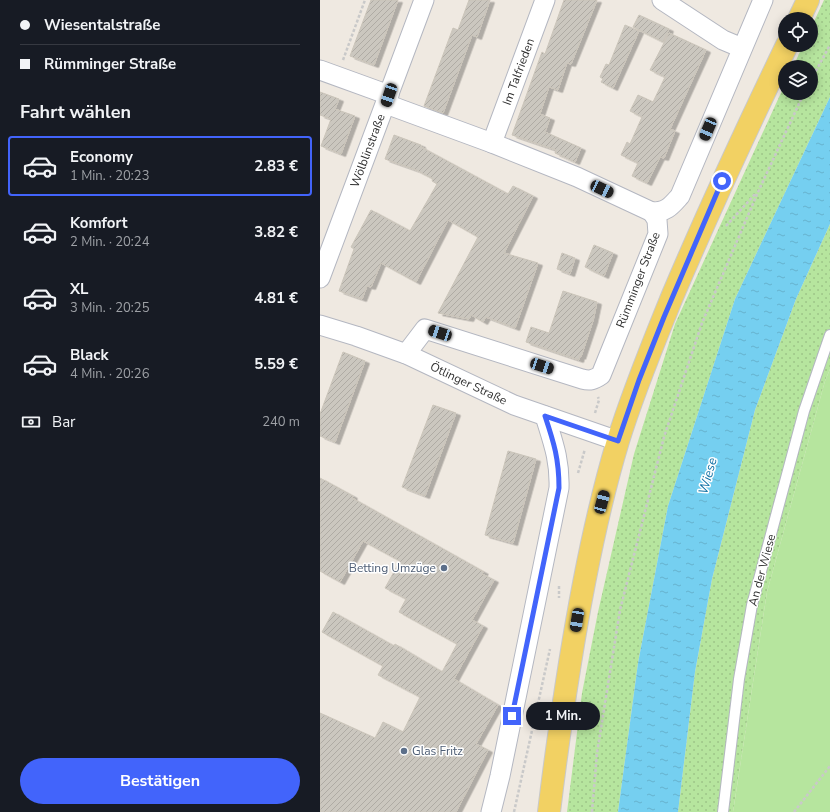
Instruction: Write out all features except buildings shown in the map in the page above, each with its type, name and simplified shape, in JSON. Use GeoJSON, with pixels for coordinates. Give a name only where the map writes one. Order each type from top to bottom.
{"type":"FeatureCollection","features":[{"type":"Feature","properties":{"kind":"main road"},"geometry":{"type":"LineString","coordinates":[[802,12],[808,0]]}},
{"type":"Feature","properties":{"kind":"main road"},"geometry":{"type":"LineString","coordinates":[[549,812],[562,713],[580,605],[598,518],[618,441],[639,380],[682,273],[722,181],[784,52]]}},
{"type":"Feature","properties":{"kind":"street","name":"Wölblinstraße"},"geometry":{"type":"LineString","coordinates":[[320,278],[424,0]]}},
{"type":"Feature","properties":{"kind":"street","name":"Im Talfrieden"},"geometry":{"type":"LineString","coordinates":[[492,143],[545,0]]}},
{"type":"Feature","properties":{"kind":"street"},"geometry":{"type":"LineString","coordinates":[[662,0],[723,40],[742,48]]}},
{"type":"Feature","properties":{"kind":"street","name":"Rümminger Straße"},"geometry":{"type":"LineString","coordinates":[[652,212],[662,212],[670,208],[680,196],[763,0]]}},
{"type":"Feature","properties":{"kind":"street"},"geometry":{"type":"LineString","coordinates":[[329,73],[387,99],[577,177],[652,212]]}},
{"type":"Feature","properties":{"kind":"street","name":"Rümminger Straße"},"geometry":{"type":"LineString","coordinates":[[406,354],[425,329],[582,379],[595,379],[600,375],[603,369],[658,234],[657,220],[652,212]]}},
{"type":"Feature","properties":{"kind":"street","name":"Ötlinger Straße"},"geometry":{"type":"LineString","coordinates":[[320,325],[406,354],[514,405],[618,441]]}},
{"type":"Feature","properties":{"kind":"street"},"geometry":{"type":"LineString","coordinates":[[491,812],[500,776],[559,488],[560,476],[556,450],[545,416]]}},
{"type":"Feature","properties":{"kind":"lane","name":"An der Wiese"},"geometry":{"type":"LineString","coordinates":[[723,812],[739,679],[752,605],[804,411],[830,335]]}},
{"type":"Feature","properties":{"kind":"path"},"geometry":{"type":"LineString","coordinates":[[329,73],[365,0]]}},
{"type":"Feature","properties":{"kind":"path"},"geometry":{"type":"LineString","coordinates":[[818,67],[830,45]]}},
{"type":"Feature","properties":{"kind":"path"},"geometry":{"type":"LineString","coordinates":[[592,812],[598,753],[620,610],[664,437],[702,323],[761,184],[801,100]]}},
{"type":"Feature","properties":{"kind":"path"},"geometry":{"type":"LineString","coordinates":[[514,812],[551,647]]}},
{"type":"Feature","properties":{"kind":"path"},"geometry":{"type":"LineString","coordinates":[[794,812],[830,766]]}},
{"type":"Feature","properties":{"kind":"green space"},"geometry":{"type":"Polygon","coordinates":[[[824,0],[830,0],[830,97],[735,299],[668,506],[638,663],[618,812],[567,812],[582,693],[598,612],[634,454],[675,324],[778,99],[818,100],[818,60],[796,60],[800,52],[818,52],[818,13],[824,0]]]}},
{"type":"Feature","properties":{"kind":"green space"},"geometry":{"type":"Polygon","coordinates":[[[830,224],[830,369],[825,381],[767,592],[733,812],[678,812],[695,672],[712,579],[755,410],[796,299],[830,224]]]}},
{"type":"Feature","properties":{"kind":"green space"},"geometry":{"type":"Polygon","coordinates":[[[830,369],[830,812],[733,812],[767,592],[825,381],[830,369]]]}},
{"type":"Feature","properties":{"kind":"water","name":"Wiese"},"geometry":{"type":"Polygon","coordinates":[[[830,97],[830,224],[796,299],[755,410],[712,579],[695,672],[678,812],[618,812],[638,663],[668,506],[735,299],[830,97]]]}},
{"type":"Feature","properties":{"kind":"place","name":"Betting Umzüge"},"geometry":{"type":"Point","coordinates":[444,568]}},
{"type":"Feature","properties":{"kind":"place","name":"Glas Fritz"},"geometry":{"type":"Point","coordinates":[404,751]}},
{"type":"Feature","properties":{"kind":"route"},"geometry":{"type":"LineString","coordinates":[[512,716],[559,488],[560,470],[556,450],[545,416],[618,441],[639,380],[664,317],[722,181]]}}]}
